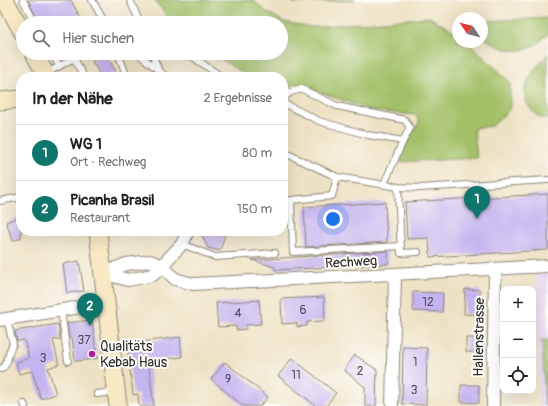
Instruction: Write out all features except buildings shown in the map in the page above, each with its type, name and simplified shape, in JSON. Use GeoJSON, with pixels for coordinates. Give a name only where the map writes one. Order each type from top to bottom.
{"type":"FeatureCollection","features":[{"type":"Feature","properties":{"kind":"main road"},"geometry":{"type":"LineString","coordinates":[[5,0],[16,20]]}},
{"type":"Feature","properties":{"kind":"main road"},"geometry":{"type":"LineString","coordinates":[[40,60],[50,72]]}},
{"type":"Feature","properties":{"kind":"main road"},"geometry":{"type":"LineString","coordinates":[[0,101],[16,99]]}},
{"type":"Feature","properties":{"kind":"main road"},"geometry":{"type":"LineString","coordinates":[[99,236],[116,402]]}},
{"type":"Feature","properties":{"kind":"street"},"geometry":{"type":"LineString","coordinates":[[103,273],[128,280],[153,276],[182,244],[186,236]]}},
{"type":"Feature","properties":{"kind":"street","name":"Rechweg"},"geometry":{"type":"LineString","coordinates":[[162,266],[175,279],[193,284],[395,275],[548,266]]}},
{"type":"Feature","properties":{"kind":"street","name":"Hallenstrasse"},"geometry":{"type":"LineString","coordinates":[[493,406],[495,269]]}},
{"type":"Feature","properties":{"kind":"street"},"geometry":{"type":"LineString","coordinates":[[392,406],[395,275]]}},
{"type":"Feature","properties":{"kind":"street"},"geometry":{"type":"LineString","coordinates":[[4,319],[106,303]]}},
{"type":"Feature","properties":{"kind":"lane"},"geometry":{"type":"LineString","coordinates":[[23,0],[31,16]]}},
{"type":"Feature","properties":{"kind":"lane"},"geometry":{"type":"LineString","coordinates":[[92,0],[101,16]]}},
{"type":"Feature","properties":{"kind":"lane"},"geometry":{"type":"LineString","coordinates":[[130,0],[137,16]]}},
{"type":"Feature","properties":{"kind":"lane"},"geometry":{"type":"LineString","coordinates":[[50,72],[51,60]]}},
{"type":"Feature","properties":{"kind":"lane"},"geometry":{"type":"LineString","coordinates":[[50,72],[71,60]]}},
{"type":"Feature","properties":{"kind":"lane"},"geometry":{"type":"LineString","coordinates":[[75,60],[81,72]]}},
{"type":"Feature","properties":{"kind":"lane"},"geometry":{"type":"LineString","coordinates":[[120,60],[124,72]]}},
{"type":"Feature","properties":{"kind":"lane"},"geometry":{"type":"LineString","coordinates":[[146,60],[159,71]]}},
{"type":"Feature","properties":{"kind":"lane"},"geometry":{"type":"LineString","coordinates":[[155,60],[159,71]]}},
{"type":"Feature","properties":{"kind":"lane"},"geometry":{"type":"LineString","coordinates":[[197,60],[215,72]]}},
{"type":"Feature","properties":{"kind":"lane"},"geometry":{"type":"LineString","coordinates":[[288,94],[302,89],[338,106],[405,120],[410,128],[384,184]]}},
{"type":"Feature","properties":{"kind":"lane"},"geometry":{"type":"LineString","coordinates":[[288,106],[319,121],[368,135],[403,142]]}},
{"type":"Feature","properties":{"kind":"lane"},"geometry":{"type":"LineString","coordinates":[[288,154],[338,177],[398,187],[420,188],[548,180]]}},
{"type":"Feature","properties":{"kind":"lane"},"geometry":{"type":"LineString","coordinates":[[338,177],[332,196],[290,200],[293,252],[401,246]]}},
{"type":"Feature","properties":{"kind":"lane"},"geometry":{"type":"LineString","coordinates":[[398,187],[402,253],[418,252]]}},
{"type":"Feature","properties":{"kind":"lane"},"geometry":{"type":"LineString","coordinates":[[0,201],[16,199]]}},
{"type":"Feature","properties":{"kind":"lane"},"geometry":{"type":"LineString","coordinates":[[182,244],[215,257],[275,253]]}},
{"type":"Feature","properties":{"kind":"lane"},"geometry":{"type":"LineString","coordinates":[[61,310],[68,361]]}},
{"type":"Feature","properties":{"kind":"lane"},"geometry":{"type":"LineString","coordinates":[[2,369],[7,364],[10,349],[16,346],[4,319]]}},
{"type":"Feature","properties":{"kind":"lane"},"geometry":{"type":"LineString","coordinates":[[97,394],[116,402]]}},
{"type":"Feature","properties":{"kind":"shaded area"},"geometry":{"type":"Polygon","coordinates":[[[548,272],[548,406],[539,406],[536,273],[548,272]]]}},
{"type":"Feature","properties":{"kind":"green space"},"geometry":{"type":"Polygon","coordinates":[[[154,0],[253,0],[265,11],[274,16],[167,16],[154,0]]]}},
{"type":"Feature","properties":{"kind":"green space"},"geometry":{"type":"Polygon","coordinates":[[[290,0],[355,0],[294,3],[290,0]]]}},
{"type":"Feature","properties":{"kind":"green space"},"geometry":{"type":"Polygon","coordinates":[[[429,17],[452,30],[452,48],[474,48],[510,82],[510,109],[492,126],[474,128],[477,158],[401,162],[401,154],[419,122],[416,115],[373,111],[295,83],[288,88],[288,72],[242,72],[222,60],[288,60],[288,23],[312,27],[429,17]]]}},
{"type":"Feature","properties":{"kind":"green space"},"geometry":{"type":"Polygon","coordinates":[[[548,18],[548,34],[536,45],[527,49],[506,49],[488,40],[488,21],[548,18]]]}},
{"type":"Feature","properties":{"kind":"green space"},"geometry":{"type":"Polygon","coordinates":[[[548,54],[548,119],[533,113],[526,101],[525,93],[528,80],[548,54]]]}},
{"type":"Feature","properties":{"kind":"green space"},"geometry":{"type":"Polygon","coordinates":[[[542,340],[548,340],[548,406],[545,406],[542,340]]]}},
{"type":"Feature","properties":{"kind":"place","name":"WG 1"},"geometry":{"type":"Point","coordinates":[477,219]}},
{"type":"Feature","properties":{"kind":"place","name":"Picanha Brasil"},"geometry":{"type":"Point","coordinates":[90,326]}},
{"type":"Feature","properties":{"kind":"place","name":"Qualitäts Kebab Haus"},"geometry":{"type":"Point","coordinates":[92,354]}}]}
